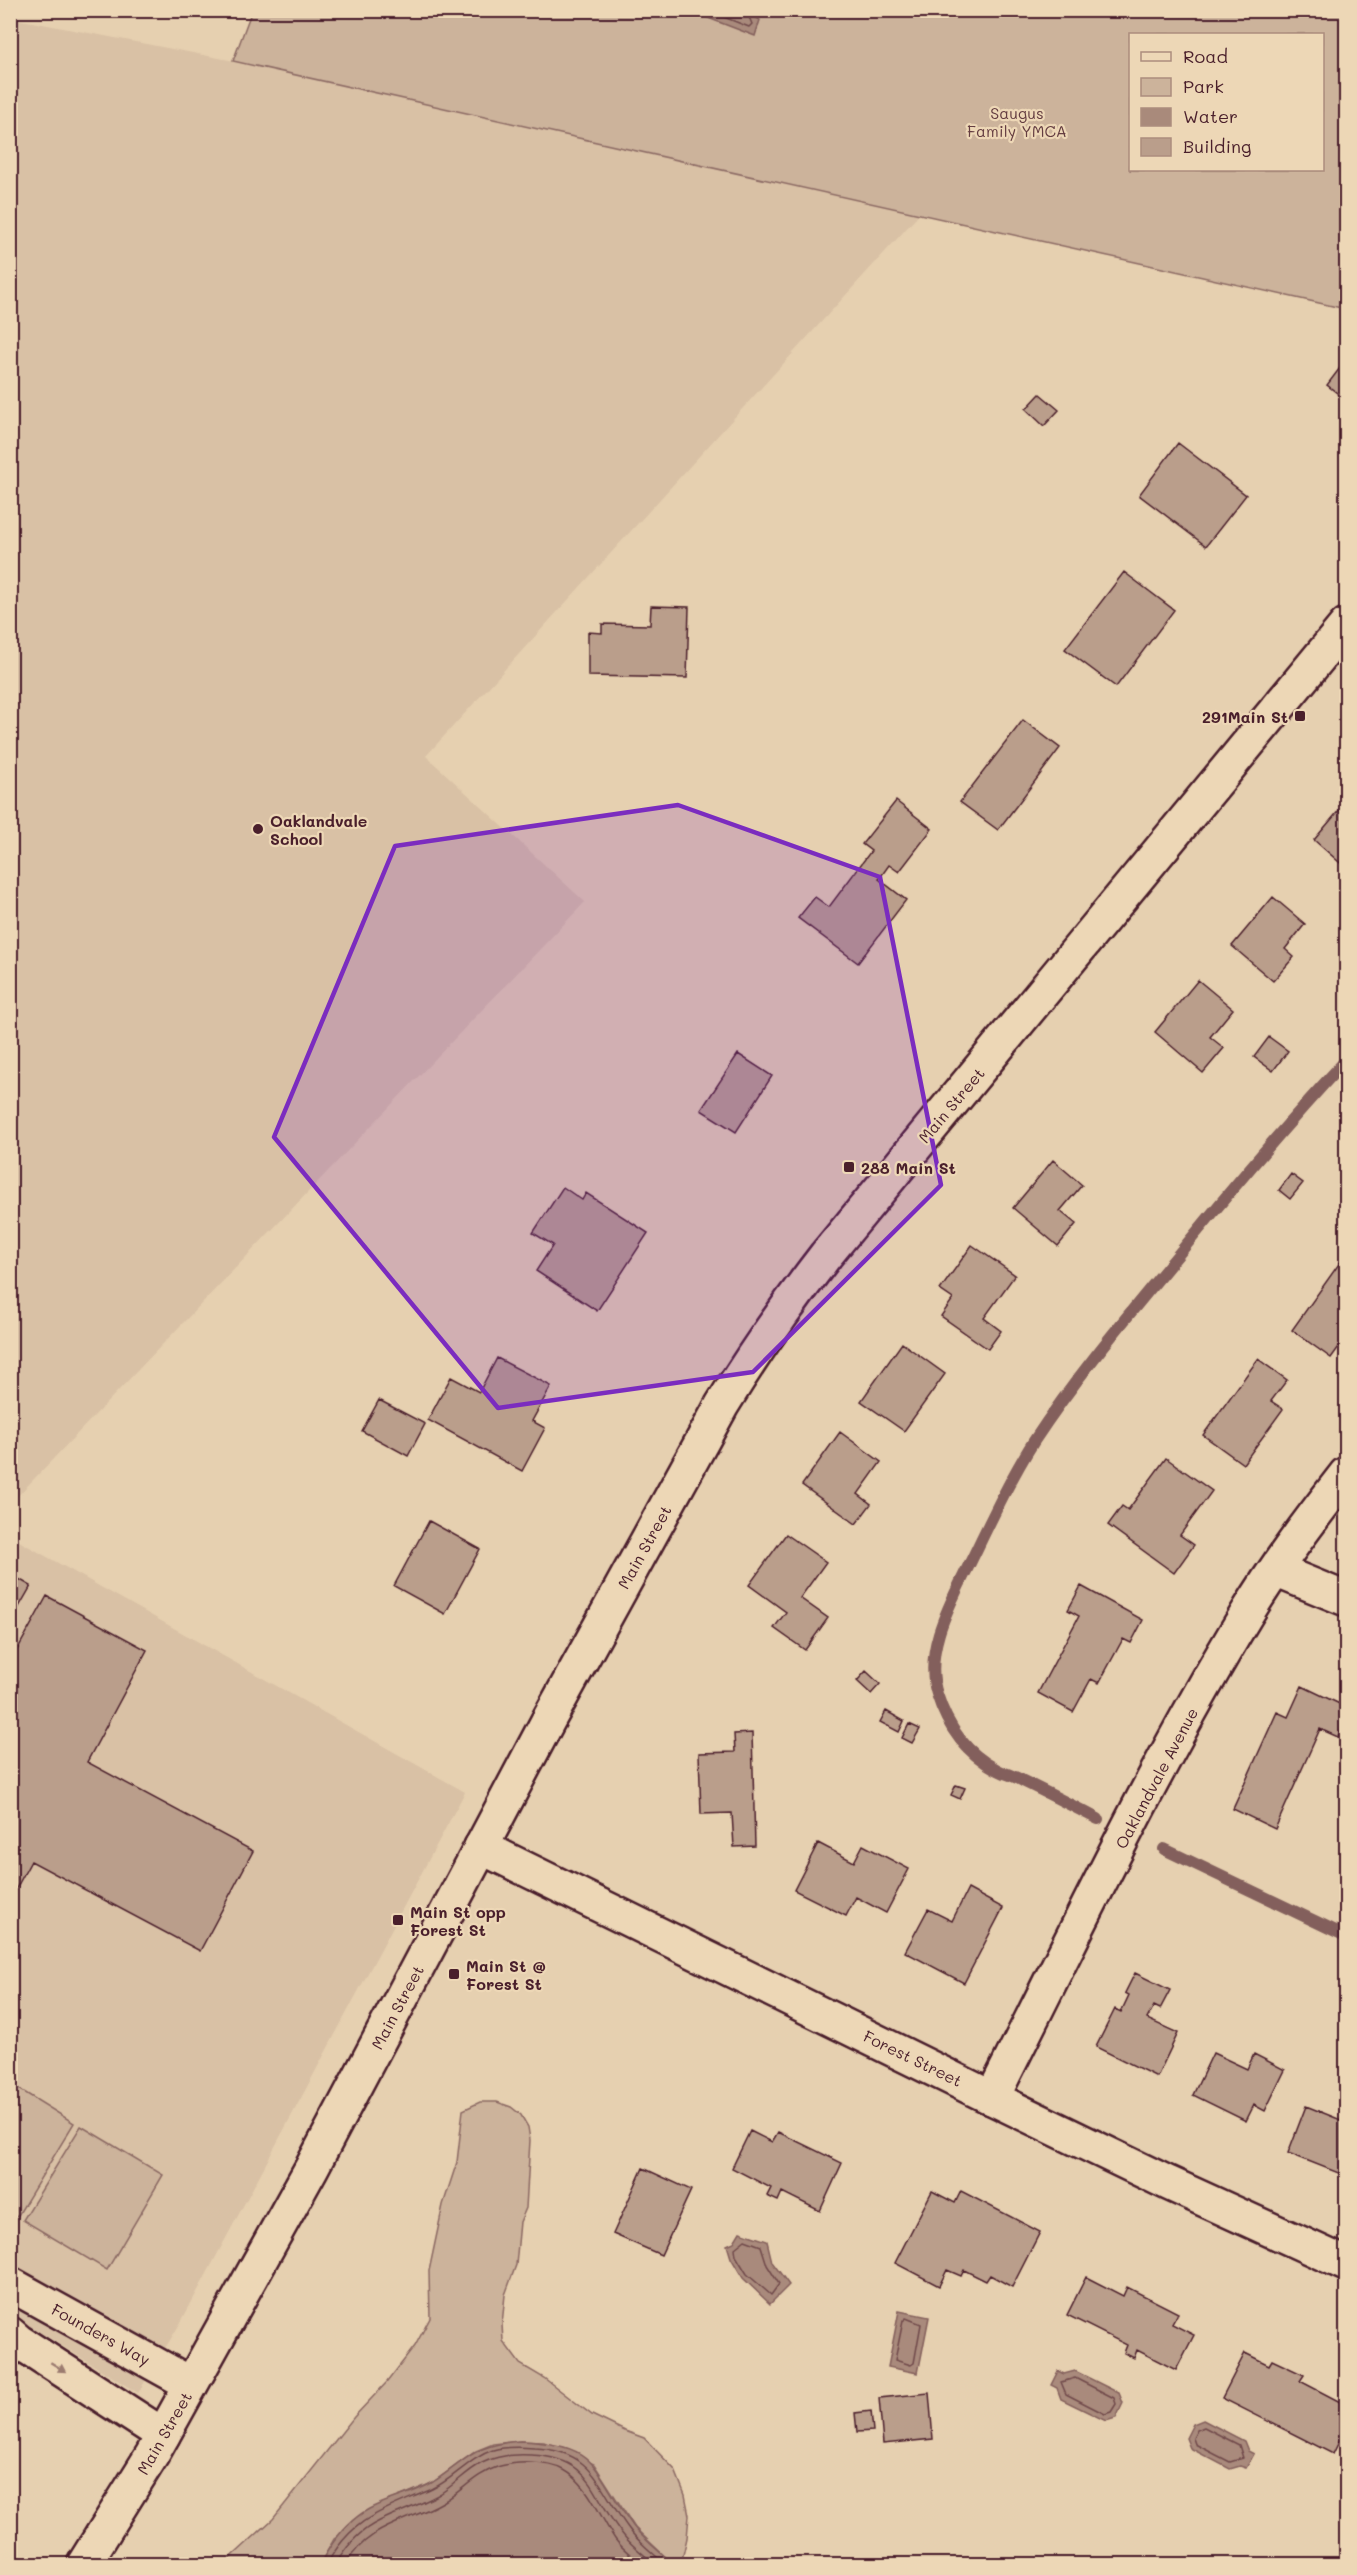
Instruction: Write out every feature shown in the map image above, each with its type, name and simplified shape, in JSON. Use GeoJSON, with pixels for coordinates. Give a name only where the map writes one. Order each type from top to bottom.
{"type":"FeatureCollection","features":[{"type":"Feature","properties":{"kind":"main road","name":"Main Street"},"geometry":{"type":"LineString","coordinates":[[84,2565],[163,2435],[311,2169],[482,1846],[717,1415],[783,1310],[1347,625]]}},
{"type":"Feature","properties":{"kind":"main road","name":"Oaklandvale Avenue"},"geometry":{"type":"LineString","coordinates":[[992,2098],[1157,1773],[1226,1648],[1275,1570],[1347,1474]]}},
{"type":"Feature","properties":{"kind":"main road"},"geometry":{"type":"LineString","coordinates":[[1275,1570],[1347,1599]]}},
{"type":"Feature","properties":{"kind":"main road","name":"Forest Street"},"geometry":{"type":"LineString","coordinates":[[482,1846],[992,2098],[1168,2183],[1347,2264]]}},
{"type":"Feature","properties":{"kind":"main road","name":"Founders Way"},"geometry":{"type":"LineString","coordinates":[[10,2284],[191,2384]]}},
{"type":"Feature","properties":{"kind":"main road"},"geometry":{"type":"LineString","coordinates":[[10,2334],[18,2342],[163,2435]]}},
{"type":"Feature","properties":{"kind":"highlighted area"},"geometry":{"type":"Polygon","coordinates":[[[678,805],[880,877],[941,1185],[753,1372],[498,1408],[274,1137],[395,846],[678,805]]]}},
{"type":"Feature","properties":{"kind":"shaded area","name":"Oaklandvale School"},"geometry":{"type":"Polygon","coordinates":[[[11,18],[936,196],[426,756],[585,902],[11,1503],[11,18]]]}},
{"type":"Feature","properties":{"kind":"shaded area"},"geometry":{"type":"Polygon","coordinates":[[[10,1536],[465,1792],[181,2322],[138,2393],[11,2314],[10,1536]]]}},
{"type":"Feature","properties":{"kind":"green space","name":"Saugus Family YMCA"},"geometry":{"type":"Polygon","coordinates":[[[252,10],[1346,11],[1346,309],[233,61],[252,10]]]}},
{"type":"Feature","properties":{"kind":"green space"},"geometry":{"type":"Polygon","coordinates":[[[11,2084],[74,2123],[17,2217],[11,2213],[11,2084]]]}},
{"type":"Feature","properties":{"kind":"green space"},"geometry":{"type":"Polygon","coordinates":[[[480,2102],[497,2102],[511,2107],[521,2115],[528,2127],[530,2140],[526,2208],[520,2222],[516,2265],[505,2295],[503,2341],[520,2364],[544,2378],[592,2415],[644,2438],[675,2470],[685,2495],[689,2515],[681,2564],[673,2564],[635,2528],[594,2464],[544,2442],[520,2441],[493,2444],[476,2451],[432,2483],[394,2499],[334,2539],[320,2564],[224,2564],[273,2519],[354,2417],[387,2382],[415,2346],[430,2318],[429,2271],[443,2205],[457,2162],[463,2110],[480,2102]]]}},
{"type":"Feature","properties":{"kind":"green space"},"geometry":{"type":"Polygon","coordinates":[[[81,2126],[163,2175],[107,2270],[23,2220],[81,2126]]]}},
{"type":"Feature","properties":{"kind":"water"},"geometry":{"type":"Polygon","coordinates":[[[690,11],[757,11],[755,17],[760,20],[755,36],[690,11]]]}},
{"type":"Feature","properties":{"kind":"water"},"geometry":{"type":"Polygon","coordinates":[[[740,2232],[767,2241],[772,2262],[789,2285],[770,2304],[743,2278],[731,2258],[727,2245],[734,2242],[740,2232]]]}},
{"type":"Feature","properties":{"kind":"water"},"geometry":{"type":"Polygon","coordinates":[[[899,2311],[929,2317],[918,2373],[888,2367],[899,2311]]]}},
{"type":"Feature","properties":{"kind":"water"},"geometry":{"type":"Polygon","coordinates":[[[1058,2371],[1064,2374],[1075,2371],[1119,2393],[1123,2403],[1116,2418],[1106,2421],[1061,2399],[1057,2388],[1051,2385],[1058,2371]]]}},
{"type":"Feature","properties":{"kind":"water"},"geometry":{"type":"Polygon","coordinates":[[[1203,2420],[1244,2441],[1248,2451],[1254,2454],[1246,2468],[1240,2466],[1230,2469],[1190,2448],[1186,2438],[1193,2424],[1203,2420]]]}},
{"type":"Feature","properties":{"kind":"water"},"geometry":{"type":"Polygon","coordinates":[[[520,2441],[547,2443],[581,2454],[592,2463],[633,2526],[673,2564],[320,2564],[340,2533],[369,2509],[426,2486],[481,2449],[520,2441]]]}},
{"type":"Feature","properties":{"kind":"building"},"geometry":{"type":"Polygon","coordinates":[[[1346,360],[1346,400],[1327,385],[1346,360]]]}},
{"type":"Feature","properties":{"kind":"building"},"geometry":{"type":"Polygon","coordinates":[[[1040,394],[1059,410],[1044,426],[1026,409],[1040,394]]]}},
{"type":"Feature","properties":{"kind":"building"},"geometry":{"type":"Polygon","coordinates":[[[1178,443],[1246,495],[1206,546],[1139,495],[1178,443]]]}},
{"type":"Feature","properties":{"kind":"building"},"geometry":{"type":"Polygon","coordinates":[[[1124,572],[1174,610],[1116,687],[1065,649],[1124,572]]]}},
{"type":"Feature","properties":{"kind":"building"},"geometry":{"type":"Polygon","coordinates":[[[651,606],[689,607],[687,678],[588,676],[588,632],[602,633],[602,624],[650,625],[651,606]]]}},
{"type":"Feature","properties":{"kind":"building"},"geometry":{"type":"Polygon","coordinates":[[[1023,720],[1060,748],[998,830],[960,802],[1023,720]]]}},
{"type":"Feature","properties":{"kind":"building"},"geometry":{"type":"Polygon","coordinates":[[[896,801],[932,829],[899,872],[889,865],[879,879],[906,900],[858,963],[798,918],[815,897],[829,907],[871,851],[862,844],[896,801]]]}},
{"type":"Feature","properties":{"kind":"building"},"geometry":{"type":"Polygon","coordinates":[[[1346,802],[1346,868],[1314,840],[1346,802]]]}},
{"type":"Feature","properties":{"kind":"building"},"geometry":{"type":"Polygon","coordinates":[[[1273,897],[1305,924],[1285,949],[1294,957],[1273,981],[1232,946],[1273,897]]]}},
{"type":"Feature","properties":{"kind":"building"},"geometry":{"type":"Polygon","coordinates":[[[1198,980],[1233,1009],[1210,1037],[1224,1048],[1203,1073],[1155,1032],[1198,980]]]}},
{"type":"Feature","properties":{"kind":"building"},"geometry":{"type":"Polygon","coordinates":[[[1269,1037],[1288,1051],[1273,1071],[1254,1057],[1269,1037]]]}},
{"type":"Feature","properties":{"kind":"building"},"geometry":{"type":"Polygon","coordinates":[[[738,1054],[772,1076],[736,1132],[701,1110],[738,1054]]]}},
{"type":"Feature","properties":{"kind":"building"},"geometry":{"type":"Polygon","coordinates":[[[1053,1160],[1082,1185],[1060,1211],[1076,1224],[1058,1246],[1013,1208],[1053,1160]]]}},
{"type":"Feature","properties":{"kind":"building"},"geometry":{"type":"Polygon","coordinates":[[[1291,1174],[1303,1183],[1290,1199],[1279,1190],[1291,1174]]]}},
{"type":"Feature","properties":{"kind":"building"},"geometry":{"type":"Polygon","coordinates":[[[563,1187],[582,1200],[586,1193],[648,1233],[597,1311],[536,1271],[553,1245],[533,1233],[563,1187]]]}},
{"type":"Feature","properties":{"kind":"building"},"geometry":{"type":"Polygon","coordinates":[[[972,1245],[1015,1275],[984,1318],[1001,1331],[988,1349],[941,1316],[953,1299],[940,1290],[972,1245]]]}},
{"type":"Feature","properties":{"kind":"building"},"geometry":{"type":"Polygon","coordinates":[[[1346,1254],[1346,1342],[1344,1340],[1331,1358],[1292,1330],[1346,1254]]]}},
{"type":"Feature","properties":{"kind":"building"},"geometry":{"type":"Polygon","coordinates":[[[902,1343],[945,1374],[904,1431],[861,1401],[902,1343]]]}},
{"type":"Feature","properties":{"kind":"building"},"geometry":{"type":"Polygon","coordinates":[[[497,1358],[551,1386],[532,1421],[545,1428],[522,1471],[428,1420],[451,1377],[479,1392],[497,1358]]]}},
{"type":"Feature","properties":{"kind":"building"},"geometry":{"type":"Polygon","coordinates":[[[1258,1359],[1287,1380],[1271,1401],[1283,1409],[1243,1464],[1203,1435],[1258,1359]]]}},
{"type":"Feature","properties":{"kind":"building"},"geometry":{"type":"Polygon","coordinates":[[[379,1400],[425,1424],[408,1456],[362,1431],[379,1400]]]}},
{"type":"Feature","properties":{"kind":"building"},"geometry":{"type":"Polygon","coordinates":[[[840,1432],[881,1462],[858,1494],[871,1504],[856,1524],[802,1485],[840,1432]]]}},
{"type":"Feature","properties":{"kind":"building"},"geometry":{"type":"Polygon","coordinates":[[[1166,1458],[1212,1491],[1180,1535],[1194,1545],[1174,1573],[1108,1525],[1122,1506],[1128,1510],[1166,1458]]]}},
{"type":"Feature","properties":{"kind":"building"},"geometry":{"type":"Polygon","coordinates":[[[429,1521],[480,1549],[445,1614],[394,1586],[429,1521]]]}},
{"type":"Feature","properties":{"kind":"building"},"geometry":{"type":"Polygon","coordinates":[[[786,1534],[826,1562],[800,1598],[828,1618],[805,1650],[774,1628],[786,1612],[749,1585],[786,1534]]]}},
{"type":"Feature","properties":{"kind":"building"},"geometry":{"type":"Polygon","coordinates":[[[10,1574],[31,1586],[12,1619],[10,1619],[10,1574]]]}},
{"type":"Feature","properties":{"kind":"building"},"geometry":{"type":"Polygon","coordinates":[[[1081,1586],[1143,1620],[1131,1643],[1123,1639],[1099,1683],[1091,1679],[1073,1712],[1038,1693],[1079,1616],[1068,1610],[1081,1586]]]}},
{"type":"Feature","properties":{"kind":"building"},"geometry":{"type":"Polygon","coordinates":[[[47,1596],[147,1650],[87,1762],[253,1851],[200,1951],[31,1861],[10,1900],[10,1663],[47,1596]]]}},
{"type":"Feature","properties":{"kind":"building"},"geometry":{"type":"Polygon","coordinates":[[[866,1671],[880,1684],[871,1694],[857,1681],[866,1671]]]}},
{"type":"Feature","properties":{"kind":"building"},"geometry":{"type":"Polygon","coordinates":[[[1302,1686],[1346,1707],[1346,1719],[1338,1737],[1320,1729],[1275,1829],[1233,1809],[1277,1712],[1288,1717],[1302,1686]]]}},
{"type":"Feature","properties":{"kind":"building"},"geometry":{"type":"Polygon","coordinates":[[[886,1711],[904,1721],[899,1732],[880,1722],[886,1711]]]}},
{"type":"Feature","properties":{"kind":"building"},"geometry":{"type":"Polygon","coordinates":[[[909,1724],[920,1729],[912,1743],[902,1738],[909,1724]]]}},
{"type":"Feature","properties":{"kind":"building"},"geometry":{"type":"Polygon","coordinates":[[[752,1733],[755,1846],[734,1847],[732,1813],[701,1814],[699,1753],[735,1752],[734,1734],[752,1733]]]}},
{"type":"Feature","properties":{"kind":"building"},"geometry":{"type":"Polygon","coordinates":[[[956,1785],[965,1788],[960,1799],[951,1795],[956,1785]]]}},
{"type":"Feature","properties":{"kind":"building"},"geometry":{"type":"Polygon","coordinates":[[[818,1843],[854,1862],[863,1845],[909,1869],[886,1913],[856,1897],[846,1916],[794,1890],[818,1843]]]}},
{"type":"Feature","properties":{"kind":"building"},"geometry":{"type":"Polygon","coordinates":[[[968,1889],[1003,1908],[964,1983],[905,1952],[928,1909],[952,1921],[968,1889]]]}},
{"type":"Feature","properties":{"kind":"building"},"geometry":{"type":"Polygon","coordinates":[[[1135,1973],[1170,1990],[1160,2009],[1154,2006],[1147,2019],[1178,2033],[1157,2077],[1096,2047],[1115,2009],[1121,2012],[1129,1995],[1125,1993],[1135,1973]]]}},
{"type":"Feature","properties":{"kind":"building"},"geometry":{"type":"Polygon","coordinates":[[[1213,2053],[1247,2069],[1254,2054],[1285,2070],[1265,2111],[1254,2105],[1246,2121],[1193,2095],[1213,2053]]]}},
{"type":"Feature","properties":{"kind":"building"},"geometry":{"type":"Polygon","coordinates":[[[1306,2106],[1346,2122],[1346,2176],[1288,2153],[1306,2106]]]}},
{"type":"Feature","properties":{"kind":"building"},"geometry":{"type":"Polygon","coordinates":[[[750,2131],[772,2142],[778,2132],[842,2163],[820,2211],[782,2192],[778,2201],[767,2196],[771,2188],[732,2168],[750,2131]]]}},
{"type":"Feature","properties":{"kind":"building"},"geometry":{"type":"Polygon","coordinates":[[[643,2168],[691,2190],[661,2255],[613,2234],[643,2168]]]}},
{"type":"Feature","properties":{"kind":"building"},"geometry":{"type":"Polygon","coordinates":[[[932,2191],[955,2203],[961,2191],[1040,2232],[1012,2287],[990,2275],[986,2281],[964,2270],[961,2276],[947,2270],[939,2286],[895,2263],[932,2191]]]}},
{"type":"Feature","properties":{"kind":"building"},"geometry":{"type":"Polygon","coordinates":[[[1086,2277],[1123,2296],[1127,2287],[1178,2313],[1172,2324],[1194,2335],[1176,2370],[1137,2350],[1134,2358],[1124,2353],[1127,2345],[1067,2315],[1086,2277]]]}},
{"type":"Feature","properties":{"kind":"building"},"geometry":{"type":"Polygon","coordinates":[[[1245,2353],[1269,2365],[1272,2360],[1304,2375],[1300,2381],[1346,2405],[1346,2427],[1333,2454],[1222,2398],[1245,2353]]]}},
{"type":"Feature","properties":{"kind":"building"},"geometry":{"type":"Polygon","coordinates":[[[929,2393],[933,2439],[883,2444],[879,2398],[929,2393]]]}},
{"type":"Feature","properties":{"kind":"building"},"geometry":{"type":"Polygon","coordinates":[[[871,2411],[873,2431],[857,2432],[855,2413],[871,2411]]]}},
{"type":"Feature","properties":{"kind":"waterway"},"geometry":{"type":"LineString","coordinates":[[1098,1819],[996,1769],[976,1755],[959,1738],[941,1706],[934,1677],[936,1643],[941,1627],[1008,1485],[1051,1416],[1105,1344],[1222,1201],[1346,1060]]}},
{"type":"Feature","properties":{"kind":"waterway"},"geometry":{"type":"LineString","coordinates":[[1164,1849],[1346,1936]]}},
{"type":"Feature","properties":{"kind":"place","name":"291Main St"},"geometry":{"type":"Point","coordinates":[1300,716]}},
{"type":"Feature","properties":{"kind":"place","name":"Oaklandvale School"},"geometry":{"type":"Point","coordinates":[258,829]}},
{"type":"Feature","properties":{"kind":"place","name":"288 Main St"},"geometry":{"type":"Point","coordinates":[849,1167]}},
{"type":"Feature","properties":{"kind":"place","name":"Main St opp Forest St"},"geometry":{"type":"Point","coordinates":[398,1920]}},
{"type":"Feature","properties":{"kind":"place","name":"Main St @ Forest St"},"geometry":{"type":"Point","coordinates":[454,1974]}}]}
